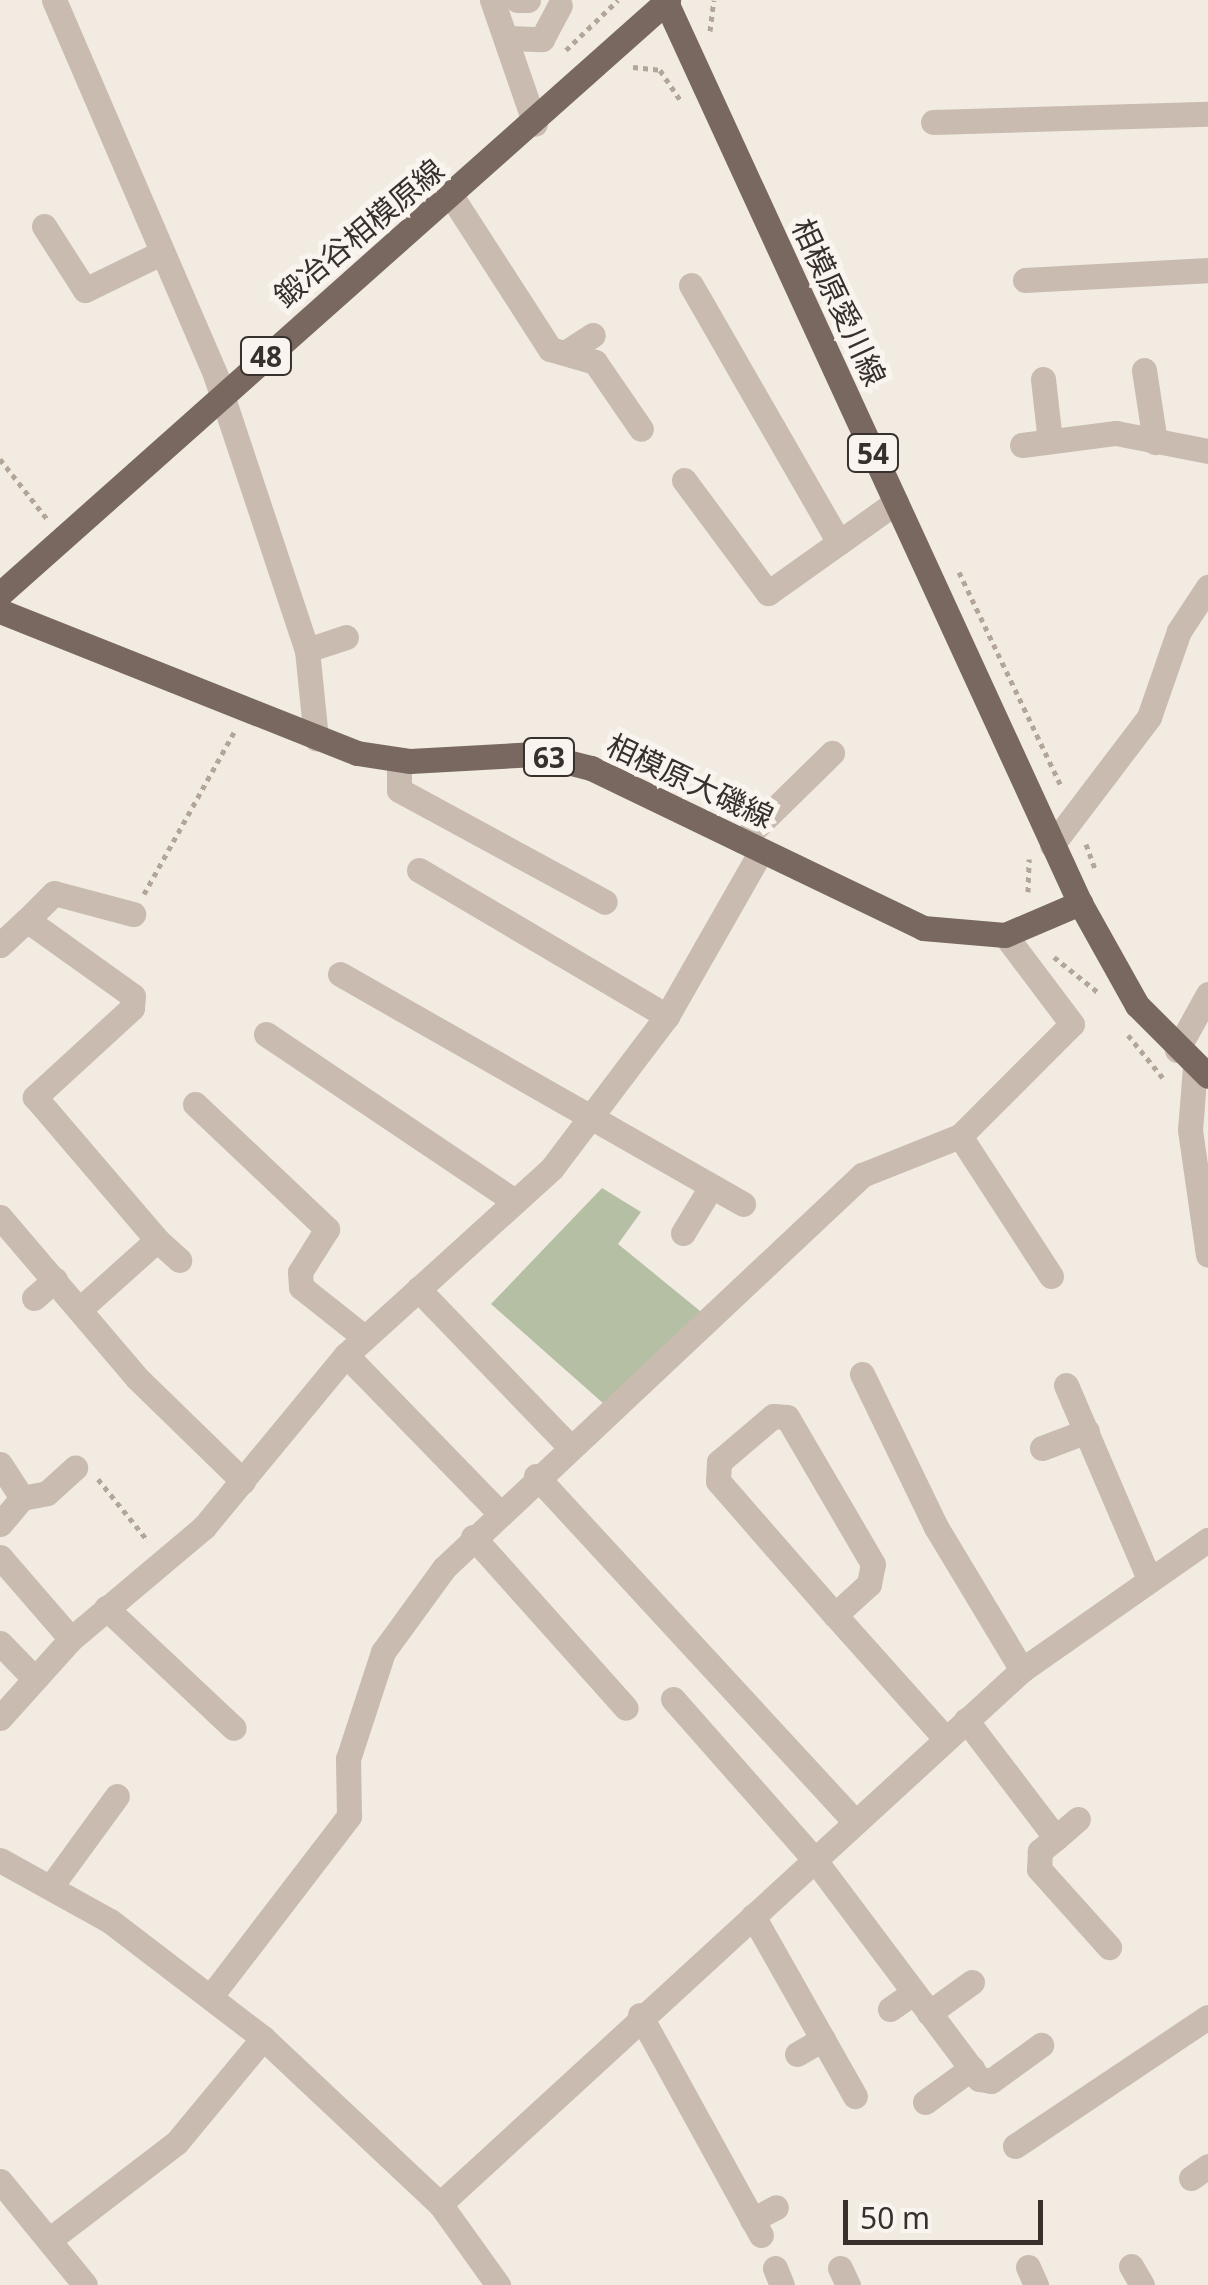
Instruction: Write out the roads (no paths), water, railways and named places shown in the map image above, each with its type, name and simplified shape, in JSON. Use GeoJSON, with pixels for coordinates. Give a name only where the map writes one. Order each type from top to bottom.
{"type":"FeatureCollection","features":[{"type":"Feature","properties":{"kind":"main road","name":"鍛冶谷相模原線"},"geometry":{"type":"LineString","coordinates":[[0,594],[535,124],[666,1]]}},
{"type":"Feature","properties":{"kind":"main road","name":"相模原愛川線"},"geometry":{"type":"LineString","coordinates":[[666,1],[1080,903]]}},
{"type":"Feature","properties":{"kind":"main road","name":"相模原大磯線"},"geometry":{"type":"LineString","coordinates":[[0,611],[316,739],[399,760],[558,759],[923,928],[1005,935],[1080,903]]}},
{"type":"Feature","properties":{"kind":"main road"},"geometry":{"type":"LineString","coordinates":[[1080,903],[1136,1005],[1193,1064]]}},
{"type":"Feature","properties":{"kind":"street"},"geometry":{"type":"LineString","coordinates":[[54,0],[222,396],[307,650],[316,739]]}},
{"type":"Feature","properties":{"kind":"street"},"geometry":{"type":"LineString","coordinates":[[517,0],[528,0]]}},
{"type":"Feature","properties":{"kind":"street"},"geometry":{"type":"LineString","coordinates":[[535,124],[506,21],[562,2]]}},
{"type":"Feature","properties":{"kind":"street"},"geometry":{"type":"LineString","coordinates":[[933,122],[1208,114]]}},
{"type":"Feature","properties":{"kind":"street"},"geometry":{"type":"LineString","coordinates":[[452,197],[550,349],[595,362],[641,429]]}},
{"type":"Feature","properties":{"kind":"street"},"geometry":{"type":"LineString","coordinates":[[45,244],[85,290],[161,253]]}},
{"type":"Feature","properties":{"kind":"street"},"geometry":{"type":"LineString","coordinates":[[1025,280],[1208,270]]}},
{"type":"Feature","properties":{"kind":"street"},"geometry":{"type":"LineString","coordinates":[[691,284],[738,378],[839,542]]}},
{"type":"Feature","properties":{"kind":"street"},"geometry":{"type":"LineString","coordinates":[[565,354],[593,335]]}},
{"type":"Feature","properties":{"kind":"street"},"geometry":{"type":"LineString","coordinates":[[1144,370],[1155,442]]}},
{"type":"Feature","properties":{"kind":"street"},"geometry":{"type":"LineString","coordinates":[[715,391],[738,378]]}},
{"type":"Feature","properties":{"kind":"street"},"geometry":{"type":"LineString","coordinates":[[1043,379],[1050,442]]}},
{"type":"Feature","properties":{"kind":"street"},"geometry":{"type":"LineString","coordinates":[[1022,445],[1116,433],[1208,451]]}},
{"type":"Feature","properties":{"kind":"street"},"geometry":{"type":"LineString","coordinates":[[684,480],[768,593],[896,502]]}},
{"type":"Feature","properties":{"kind":"street"},"geometry":{"type":"LineString","coordinates":[[1052,845],[1149,717],[1179,631],[1208,587]]}},
{"type":"Feature","properties":{"kind":"street"},"geometry":{"type":"LineString","coordinates":[[307,650],[346,637]]}},
{"type":"Feature","properties":{"kind":"street"},"geometry":{"type":"LineString","coordinates":[[0,1718],[70,1639],[165,1562],[244,1481],[355,1346],[512,1199],[589,1118],[667,1016],[752,846],[832,752]]}},
{"type":"Feature","properties":{"kind":"street"},"geometry":{"type":"LineString","coordinates":[[399,760],[399,790],[605,902]]}},
{"type":"Feature","properties":{"kind":"street"},"geometry":{"type":"LineString","coordinates":[[512,882],[525,859]]}},
{"type":"Feature","properties":{"kind":"street"},"geometry":{"type":"LineString","coordinates":[[419,870],[455,905],[546,957],[667,1016]]}},
{"type":"Feature","properties":{"kind":"street"},"geometry":{"type":"LineString","coordinates":[[133,914],[54,893],[9,932],[131,990],[132,1008],[35,1097],[179,1260]]}},
{"type":"Feature","properties":{"kind":"street"},"geometry":{"type":"LineString","coordinates":[[212,1996],[348,1816],[348,1759],[386,1643],[496,1509],[798,1244],[862,1175],[960,1136],[1072,1024],[1005,935]]}},
{"type":"Feature","properties":{"kind":"street"},"geometry":{"type":"LineString","coordinates":[[340,974],[383,1012],[474,1047],[589,1118],[742,1204]]}},
{"type":"Feature","properties":{"kind":"street"},"geometry":{"type":"LineString","coordinates":[[1208,994],[1193,1064],[1190,1130],[1208,1255]]}},
{"type":"Feature","properties":{"kind":"street"},"geometry":{"type":"LineString","coordinates":[[266,1034],[299,1041],[374,1120],[512,1199]]}},
{"type":"Feature","properties":{"kind":"street"},"geometry":{"type":"LineString","coordinates":[[459,1068],[474,1047]]}},
{"type":"Feature","properties":{"kind":"street"},"geometry":{"type":"LineString","coordinates":[[209,1107],[290,1177],[327,1228],[290,1267],[301,1287],[496,1509]]}},
{"type":"Feature","properties":{"kind":"street"},"geometry":{"type":"LineString","coordinates":[[960,1136],[1003,1220],[1050,1276]]}},
{"type":"Feature","properties":{"kind":"street"},"geometry":{"type":"LineString","coordinates":[[683,1233],[711,1187]]}},
{"type":"Feature","properties":{"kind":"street"},"geometry":{"type":"LineString","coordinates":[[0,1217],[80,1310],[129,1386],[244,1481]]}},
{"type":"Feature","properties":{"kind":"street"},"geometry":{"type":"LineString","coordinates":[[80,1310],[158,1240]]}},
{"type":"Feature","properties":{"kind":"street"},"geometry":{"type":"LineString","coordinates":[[34,1298],[56,1280]]}},
{"type":"Feature","properties":{"kind":"street"},"geometry":{"type":"LineString","coordinates":[[418,1289],[568,1446]]}},
{"type":"Feature","properties":{"kind":"street"},"geometry":{"type":"LineString","coordinates":[[862,1374],[936,1527],[1022,1670]]}},
{"type":"Feature","properties":{"kind":"street"},"geometry":{"type":"LineString","coordinates":[[1066,1384],[1148,1574]]}},
{"type":"Feature","properties":{"kind":"street"},"geometry":{"type":"LineString","coordinates":[[835,1615],[869,1584],[873,1564],[788,1417],[773,1416],[716,1474],[835,1615],[945,1738]]}},
{"type":"Feature","properties":{"kind":"street"},"geometry":{"type":"LineString","coordinates":[[1042,1448],[1086,1431]]}},
{"type":"Feature","properties":{"kind":"street"},"geometry":{"type":"LineString","coordinates":[[0,1464],[22,1498]]}},
{"type":"Feature","properties":{"kind":"street"},"geometry":{"type":"LineString","coordinates":[[0,1524],[22,1498],[47,1493],[76,1468]]}},
{"type":"Feature","properties":{"kind":"street"},"geometry":{"type":"LineString","coordinates":[[536,1476],[854,1821]]}},
{"type":"Feature","properties":{"kind":"street"},"geometry":{"type":"LineString","coordinates":[[472,1537],[626,1708]]}},
{"type":"Feature","properties":{"kind":"street"},"geometry":{"type":"LineString","coordinates":[[440,2204],[640,2015],[1022,1670],[1148,1574],[1208,1540]]}},
{"type":"Feature","properties":{"kind":"street"},"geometry":{"type":"LineString","coordinates":[[0,1557],[70,1639]]}},
{"type":"Feature","properties":{"kind":"street"},"geometry":{"type":"LineString","coordinates":[[106,1608],[234,1728]]}},
{"type":"Feature","properties":{"kind":"street"},"geometry":{"type":"LineString","coordinates":[[0,1643],[33,1678]]}},
{"type":"Feature","properties":{"kind":"street"},"geometry":{"type":"LineString","coordinates":[[672,1698],[814,1859],[972,2068],[990,2081],[1041,2045]]}},
{"type":"Feature","properties":{"kind":"street"},"geometry":{"type":"LineString","coordinates":[[966,1720],[1056,1838]]}},
{"type":"Feature","properties":{"kind":"street"},"geometry":{"type":"LineString","coordinates":[[52,1885],[117,1796]]}},
{"type":"Feature","properties":{"kind":"street"},"geometry":{"type":"LineString","coordinates":[[1078,1819],[1040,1851],[1039,1869],[1109,1947]]}},
{"type":"Feature","properties":{"kind":"street"},"geometry":{"type":"LineString","coordinates":[[0,1860],[52,1885],[212,1996],[264,2038],[440,2204],[498,2285]]}},
{"type":"Feature","properties":{"kind":"street"},"geometry":{"type":"LineString","coordinates":[[753,1916],[855,2096]]}},
{"type":"Feature","properties":{"kind":"street"},"geometry":{"type":"LineString","coordinates":[[890,2009],[921,2002],[972,1982]]}},
{"type":"Feature","properties":{"kind":"street"},"geometry":{"type":"LineString","coordinates":[[640,2015],[756,2228],[776,2208]]}},
{"type":"Feature","properties":{"kind":"street"},"geometry":{"type":"LineString","coordinates":[[1014,2146],[1208,2017]]}},
{"type":"Feature","properties":{"kind":"street"},"geometry":{"type":"LineString","coordinates":[[48,2240],[188,2131],[264,2038]]}},
{"type":"Feature","properties":{"kind":"street"},"geometry":{"type":"LineString","coordinates":[[797,2054],[823,2040]]}},
{"type":"Feature","properties":{"kind":"street"},"geometry":{"type":"LineString","coordinates":[[925,2102],[972,2068]]}},
{"type":"Feature","properties":{"kind":"street"},"geometry":{"type":"LineString","coordinates":[[0,2181],[85,2285]]}}]}
